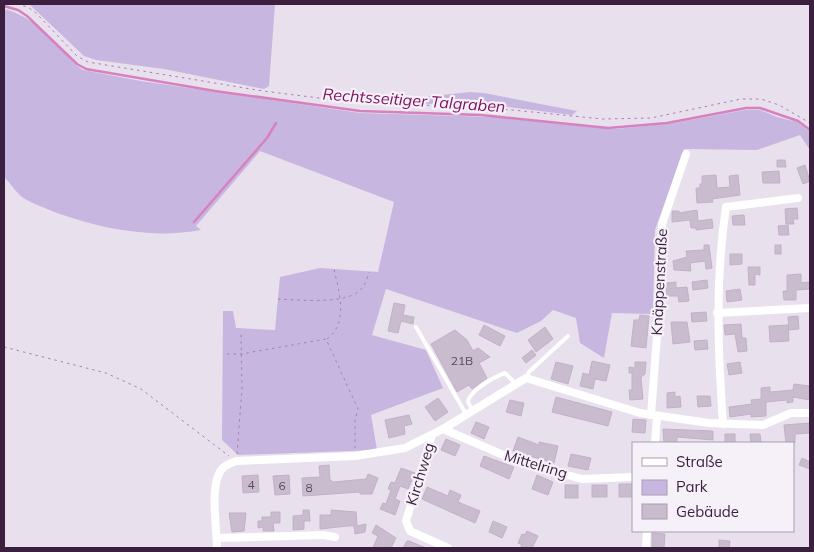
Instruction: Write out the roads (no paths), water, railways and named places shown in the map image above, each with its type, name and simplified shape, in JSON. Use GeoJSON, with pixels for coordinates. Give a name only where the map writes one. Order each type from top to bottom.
{"type":"FeatureCollection","features":[{"type":"Feature","properties":{"kind":"street","name":"Knäppenstraße"},"geometry":{"type":"LineString","coordinates":[[655,442],[654,416],[662,224],[686,154]]}},
{"type":"Feature","properties":{"kind":"street"},"geometry":{"type":"LineString","coordinates":[[723,424],[717,313],[721,246],[726,207],[798,198]]}},
{"type":"Feature","properties":{"kind":"street"},"geometry":{"type":"LineString","coordinates":[[717,313],[810,308]]}},
{"type":"Feature","properties":{"kind":"street"},"geometry":{"type":"LineString","coordinates":[[217,548],[215,491],[217,477],[223,468],[236,461],[355,456],[390,452],[405,448],[443,429],[526,378],[654,416],[723,424],[763,425],[791,413],[810,412]]}},
{"type":"Feature","properties":{"kind":"street","name":"Mittelring"},"geometry":{"type":"LineString","coordinates":[[443,429],[522,463],[582,479],[632,477]]}},
{"type":"Feature","properties":{"kind":"street","name":"Kirchweg"},"geometry":{"type":"LineString","coordinates":[[432,435],[406,521],[410,531],[448,548]]}},
{"type":"Feature","properties":{"kind":"street"},"geometry":{"type":"LineString","coordinates":[[646,532],[646,548]]}},
{"type":"Feature","properties":{"kind":"street"},"geometry":{"type":"LineString","coordinates":[[217,538],[323,535],[335,537]]}},
{"type":"Feature","properties":{"kind":"lane"},"geometry":{"type":"LineString","coordinates":[[416,327],[470,413]]}},
{"type":"Feature","properties":{"kind":"lane"},"geometry":{"type":"LineString","coordinates":[[526,378],[529,372],[568,336]]}},
{"type":"Feature","properties":{"kind":"lane"},"geometry":{"type":"LineString","coordinates":[[470,413],[468,402],[470,395],[499,375],[505,373],[516,384]]}},
{"type":"Feature","properties":{"kind":"waterway","name":"Rechtsseitiger Talgraben"},"geometry":{"type":"LineString","coordinates":[[4,6],[18,10],[27,16],[77,64],[86,69],[215,91],[360,111],[481,115],[608,128],[667,123],[746,108],[760,108],[798,121],[810,130]]}},
{"type":"Feature","properties":{"kind":"waterway"},"geometry":{"type":"LineString","coordinates":[[194,222],[267,138],[276,123]]}}]}
